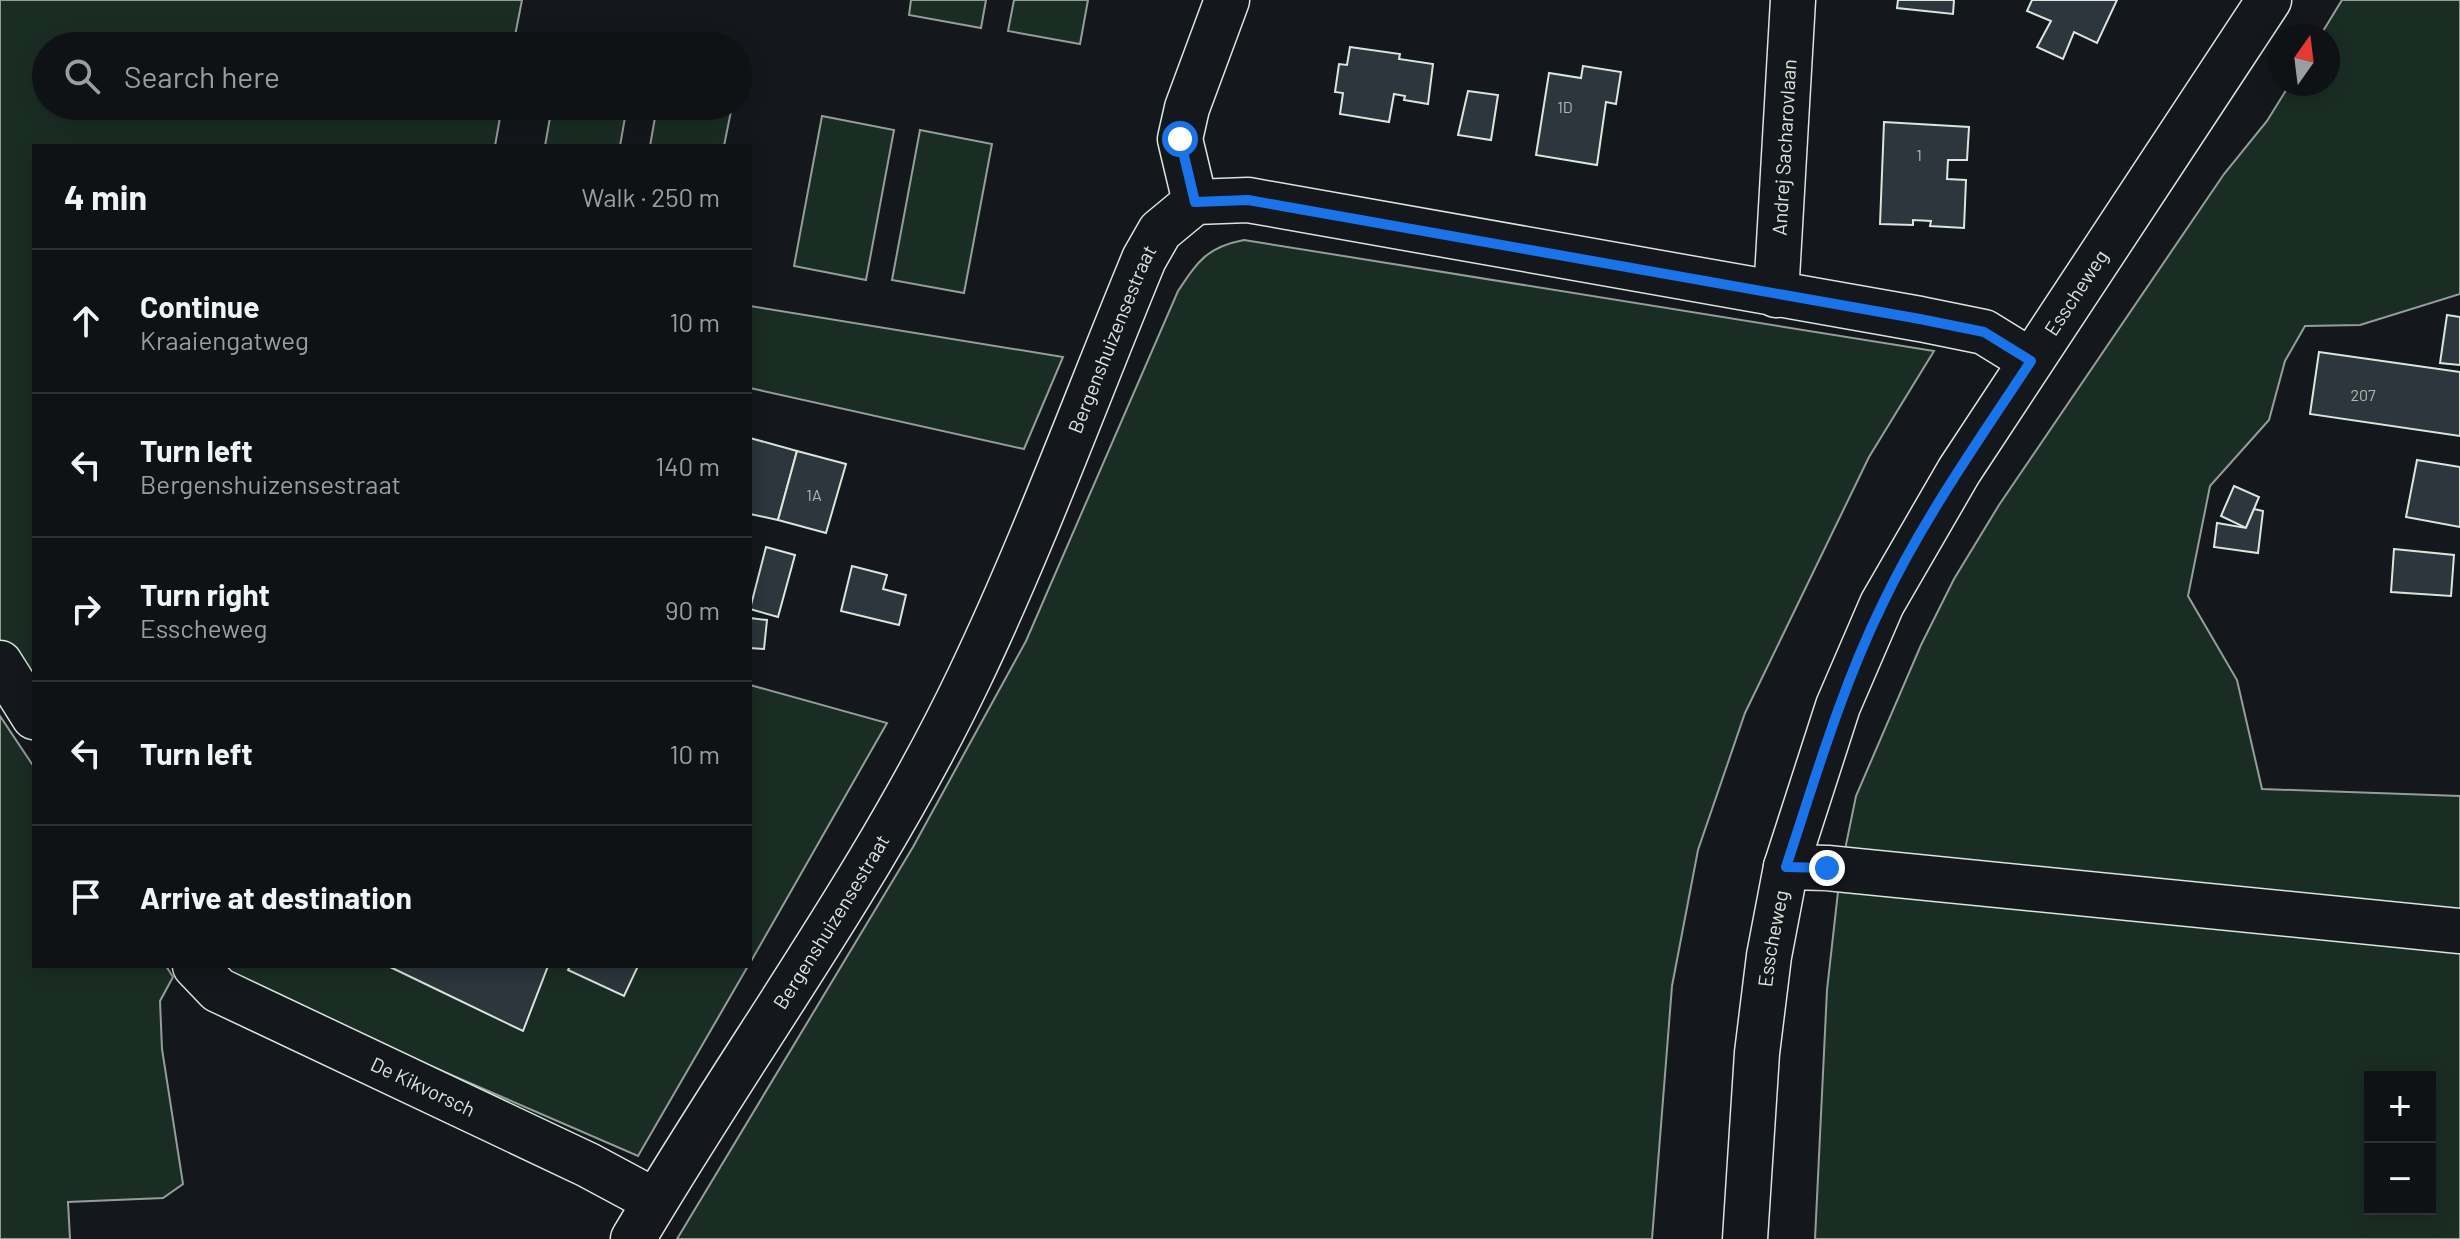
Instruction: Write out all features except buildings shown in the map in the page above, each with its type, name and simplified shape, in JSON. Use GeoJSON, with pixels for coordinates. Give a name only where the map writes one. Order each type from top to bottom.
{"type":"FeatureCollection","features":[{"type":"Feature","properties":{"kind":"street"},"geometry":{"type":"LineString","coordinates":[[1227,0],[1187,108],[1180,139],[1195,202],[1248,200],[1984,332],[2031,361]]}},
{"type":"Feature","properties":{"kind":"street","name":"Andrej Sacharovlaan"},"geometry":{"type":"LineString","coordinates":[[1776,295],[1793,0]]}},
{"type":"Feature","properties":{"kind":"street","name":"Esscheweg"},"geometry":{"type":"LineString","coordinates":[[1745,1239],[1757,1053],[1786,867],[1838,706],[1882,604],[1959,471],[2269,0]]}},
{"type":"Feature","properties":{"kind":"street","name":"Bergenshuizensestraat"},"geometry":{"type":"LineString","coordinates":[[633,1239],[881,842],[961,693],[1063,462],[1144,259],[1160,231],[1195,202]]}},
{"type":"Feature","properties":{"kind":"street"},"geometry":{"type":"LineString","coordinates":[[0,663],[32,714]]}},
{"type":"Feature","properties":{"kind":"street"},"geometry":{"type":"LineString","coordinates":[[1786,867],[1827,868],[2460,931]]}},
{"type":"Feature","properties":{"kind":"street","name":"De Kikvorsch"},"geometry":{"type":"LineString","coordinates":[[197,968],[218,990],[588,1165],[655,1201]]}},
{"type":"Feature","properties":{"kind":"green space"},"geometry":{"type":"Polygon","coordinates":[[[0,0],[522,0],[516,32],[32,32],[32,120],[500,120],[495,144],[32,144],[32,699],[0,651],[0,0]]]}},
{"type":"Feature","properties":{"kind":"green space"},"geometry":{"type":"Polygon","coordinates":[[[911,0],[986,0],[981,28],[909,15],[911,0]]]}},
{"type":"Feature","properties":{"kind":"green space"},"geometry":{"type":"Polygon","coordinates":[[[1014,0],[1088,0],[1080,44],[1008,31],[1014,0]]]}},
{"type":"Feature","properties":{"kind":"green space"},"geometry":{"type":"Polygon","coordinates":[[[2342,0],[2460,0],[2460,294],[2360,325],[2305,326],[2285,361],[2269,420],[2210,486],[2188,596],[2237,680],[2262,789],[2460,796],[2460,1239],[1815,1239],[1827,990],[1840,874],[1856,796],[1921,645],[1954,579],[1999,505],[2224,174],[2267,121],[2283,96],[2340,96],[2340,24],[2327,24],[2342,0]]]}},
{"type":"Feature","properties":{"kind":"green space"},"geometry":{"type":"Polygon","coordinates":[[[822,116],[894,130],[866,280],[794,266],[822,116]]]}},
{"type":"Feature","properties":{"kind":"green space"},"geometry":{"type":"Polygon","coordinates":[[[550,120],[625,120],[620,144],[545,144],[550,120]]]}},
{"type":"Feature","properties":{"kind":"green space"},"geometry":{"type":"Polygon","coordinates":[[[655,120],[729,120],[724,144],[650,144],[655,120]]]}},
{"type":"Feature","properties":{"kind":"green space"},"geometry":{"type":"Polygon","coordinates":[[[920,130],[992,144],[964,293],[892,280],[920,130]]]}},
{"type":"Feature","properties":{"kind":"green space"},"geometry":{"type":"Polygon","coordinates":[[[1244,240],[1934,351],[1869,457],[1745,713],[1698,850],[1672,986],[1652,1239],[677,1239],[913,847],[1026,641],[1178,291],[1212,251],[1244,240]]]}},
{"type":"Feature","properties":{"kind":"green space"},"geometry":{"type":"Polygon","coordinates":[[[752,306],[1063,357],[1024,449],[752,388],[752,306]]]}},
{"type":"Feature","properties":{"kind":"green space"},"geometry":{"type":"Polygon","coordinates":[[[752,686],[887,723],[752,959],[752,686]]]}},
{"type":"Feature","properties":{"kind":"green space"},"geometry":{"type":"Polygon","coordinates":[[[0,716],[32,764],[32,968],[167,968],[173,977],[160,1001],[162,1049],[183,1184],[163,1198],[68,1202],[70,1239],[0,1239],[0,716]]]}},
{"type":"Feature","properties":{"kind":"green space"},"geometry":{"type":"Polygon","coordinates":[[[220,968],[747,968],[638,1156],[373,1041],[220,968]]]}},
{"type":"Feature","properties":{"kind":"route"},"geometry":{"type":"LineString","coordinates":[[1180,139],[1195,202],[1248,200],[1920,319],[1984,332],[2031,361],[1959,471],[1882,604],[1838,706],[1786,867],[1827,868]]}}]}
